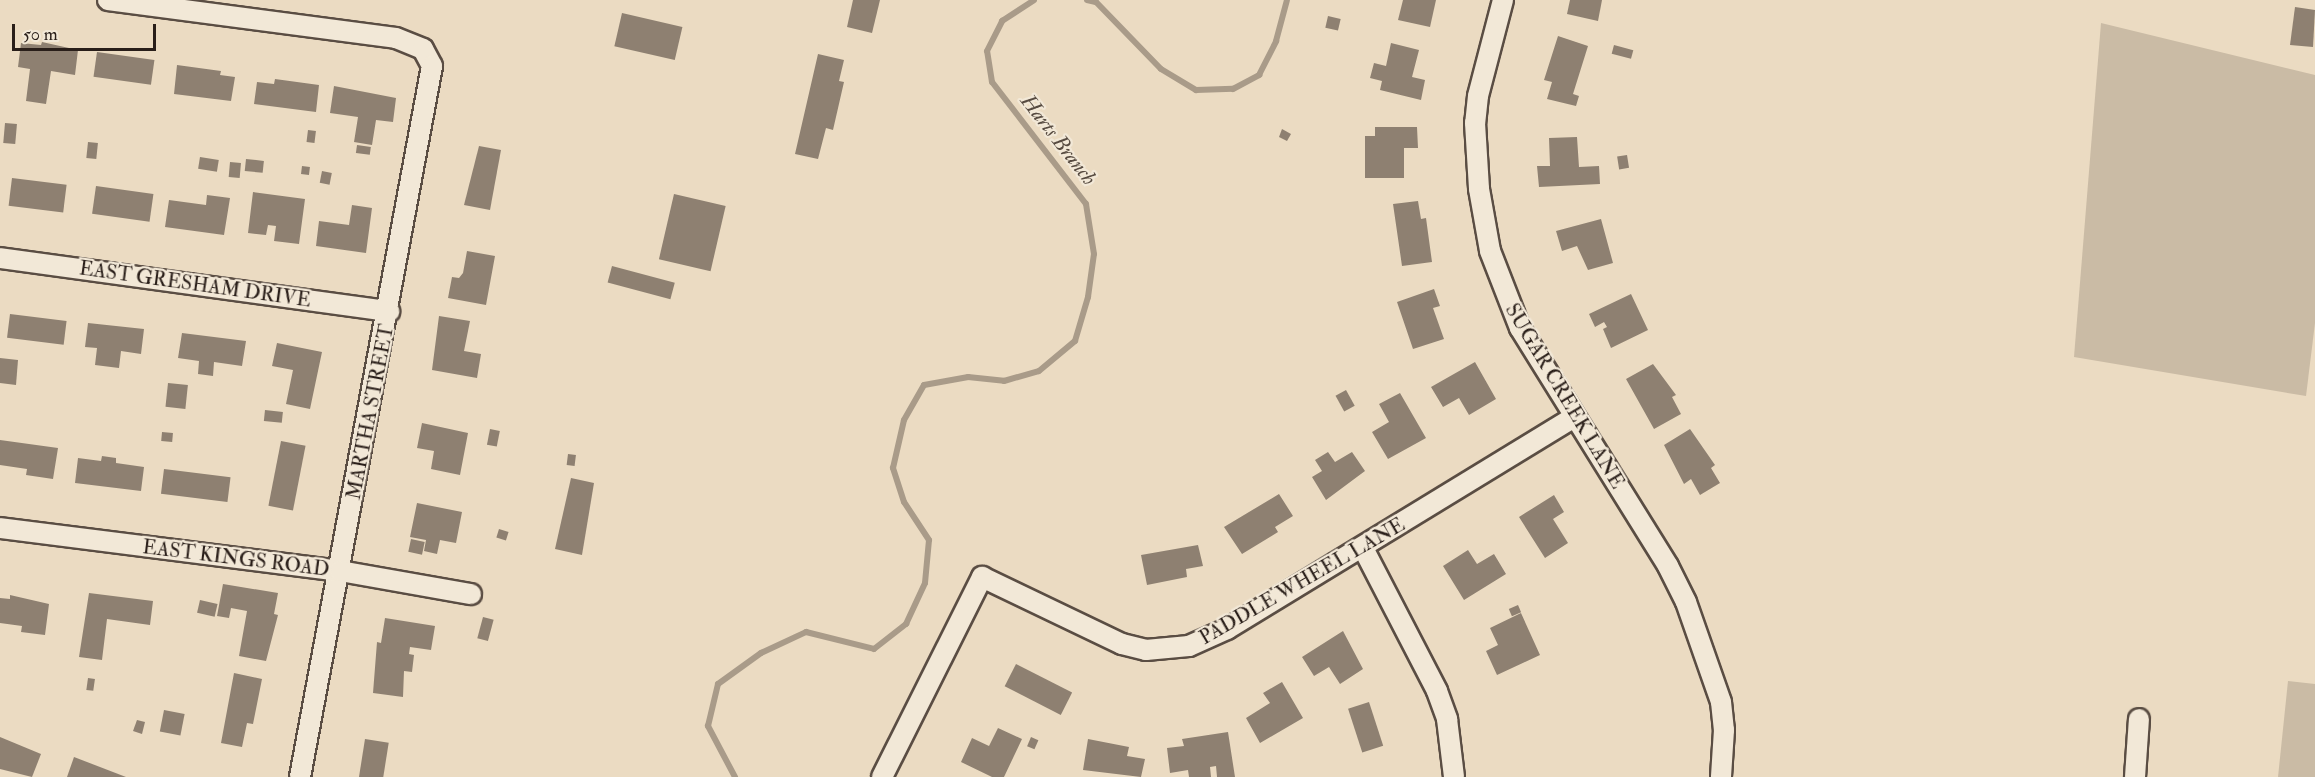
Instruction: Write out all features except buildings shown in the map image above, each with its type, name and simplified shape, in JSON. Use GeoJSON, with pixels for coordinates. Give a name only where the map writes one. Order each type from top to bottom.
{"type":"FeatureCollection","features":[{"type":"Feature","properties":{"kind":"street","name":"MARTHA STREET"},"geometry":{"type":"LineString","coordinates":[[108,0],[380,35],[423,49],[432,66],[432,81],[300,777]]}},
{"type":"Feature","properties":{"kind":"street","name":"SUGAR CREEK LANE"},"geometry":{"type":"LineString","coordinates":[[1503,0],[1478,96],[1475,123],[1483,223],[1510,306],[1574,417],[1668,566],[1686,602],[1721,702],[1725,730],[1721,777]]}},
{"type":"Feature","properties":{"kind":"street","name":"EAST GRESHAM DRIVE"},"geometry":{"type":"LineString","coordinates":[[0,258],[389,310]]}},
{"type":"Feature","properties":{"kind":"street","name":"PADDLE WHEEL LANE"},"geometry":{"type":"LineString","coordinates":[[882,777],[982,577],[1094,634],[1146,650],[1168,650],[1189,646],[1227,629],[1574,417]]}},
{"type":"Feature","properties":{"kind":"street","name":"EAST KINGS ROAD"},"geometry":{"type":"LineString","coordinates":[[0,528],[340,571],[471,594]]}},
{"type":"Feature","properties":{"kind":"street"},"geometry":{"type":"LineString","coordinates":[[1363,548],[1437,691],[1447,719],[1454,777]]}},
{"type":"Feature","properties":{"kind":"street"},"geometry":{"type":"LineString","coordinates":[[2135,777],[2139,718]]}},
{"type":"Feature","properties":{"kind":"shaded area"},"geometry":{"type":"Polygon","coordinates":[[[2101,23],[2315,75],[2315,323],[2306,396],[2074,357],[2101,23]]]}},
{"type":"Feature","properties":{"kind":"shaded area"},"geometry":{"type":"Polygon","coordinates":[[[2288,681],[2315,684],[2315,777],[2278,777],[2288,681]]]}},
{"type":"Feature","properties":{"kind":"waterway","name":"Harts Branch"},"geometry":{"type":"LineString","coordinates":[[735,777],[708,726],[718,684],[761,653],[806,632],[874,649],[906,624],[925,583],[929,540],[904,502],[893,468],[904,420],[924,385],[968,377],[1004,381],[1039,371],[1075,341],[1088,297],[1094,254],[1086,204],[992,82],[987,51],[1002,21],[1034,0]]}},
{"type":"Feature","properties":{"kind":"waterway","name":"Harts Branch"},"geometry":{"type":"LineString","coordinates":[[1087,0],[1096,2],[1161,69],[1196,90],[1233,89],[1259,75],[1276,41],[1287,0]]}}]}
